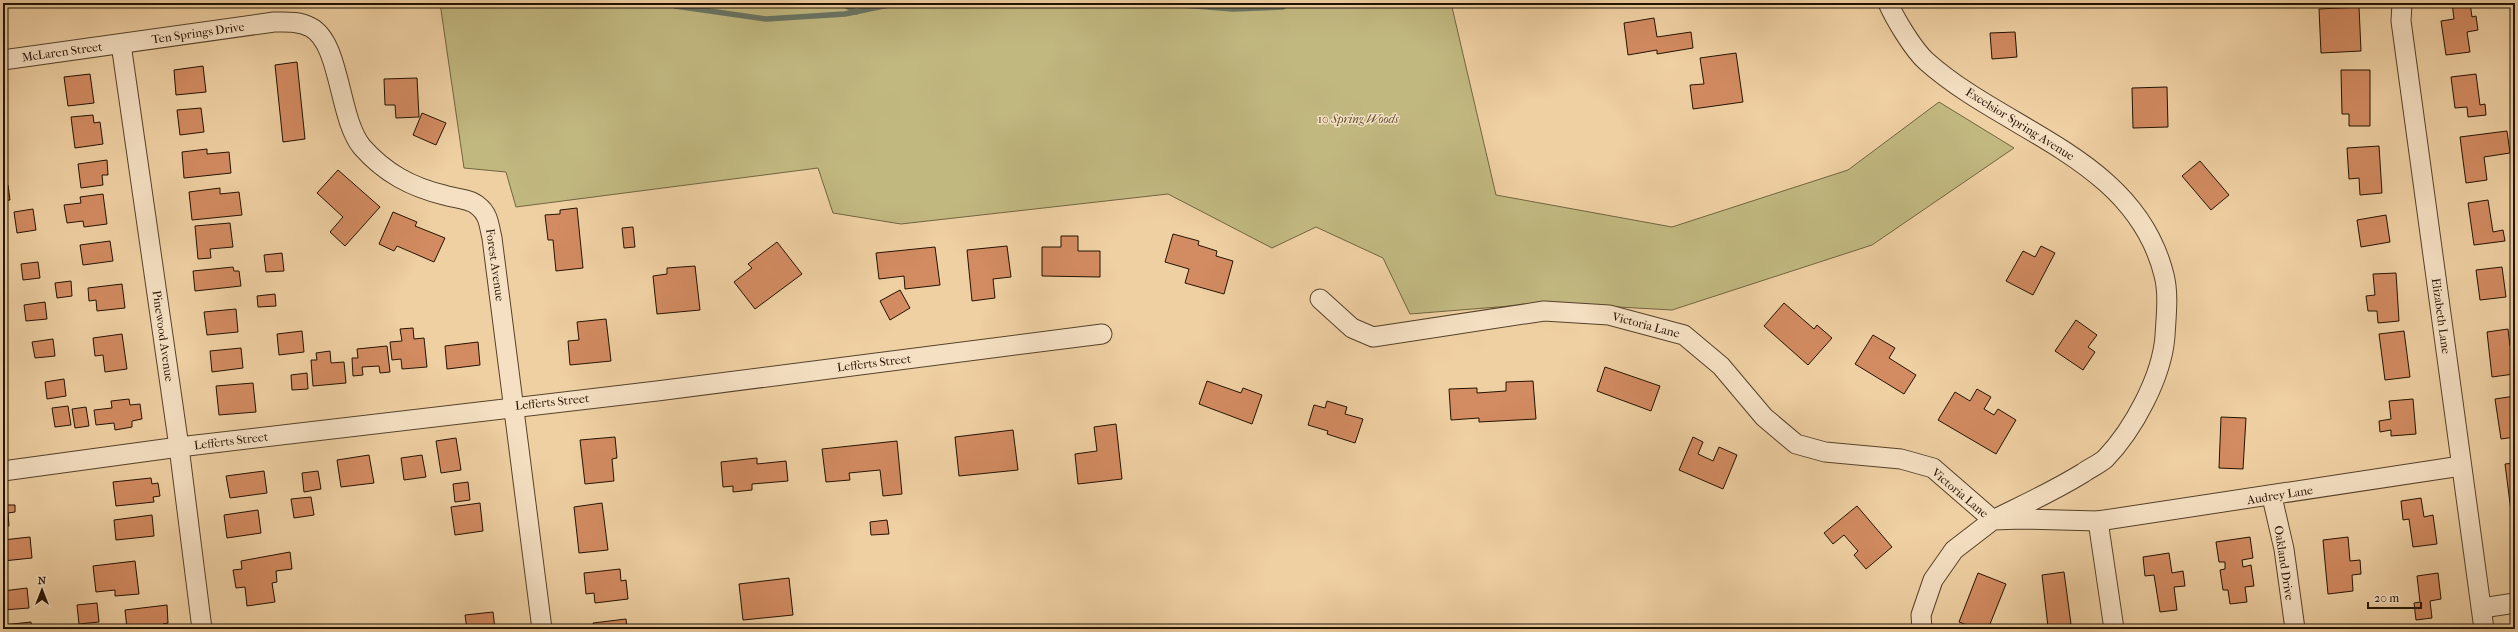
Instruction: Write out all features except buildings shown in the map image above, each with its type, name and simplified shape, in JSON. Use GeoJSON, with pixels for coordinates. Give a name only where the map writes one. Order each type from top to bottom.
{"type":"FeatureCollection","features":[{"type":"Feature","properties":{"kind":"street","name":"Excelsior Spring Avenue"},"geometry":{"type":"LineString","coordinates":[[1888,3],[1893,14],[1924,60],[1957,85],[2068,151],[2128,203],[2154,243],[2165,276],[2166,312],[2164,355],[2148,395],[2132,421],[2104,460],[2064,484],[1993,520],[1954,550],[1933,580],[1921,615],[1922,629]]}},
{"type":"Feature","properties":{"kind":"street","name":"Elizabeth Lane"},"geometry":{"type":"LineString","coordinates":[[2402,3],[2402,28],[2484,629]]}},
{"type":"Feature","properties":{"kind":"street","name":"Ten Springs Drive"},"geometry":{"type":"LineString","coordinates":[[121,44],[274,22]]}},
{"type":"Feature","properties":{"kind":"street","name":"Forest Avenue"},"geometry":{"type":"LineString","coordinates":[[274,22],[292,22],[311,27],[325,41],[335,68],[348,122],[360,145],[377,163],[404,182],[477,204],[487,214],[492,238],[542,629]]}},
{"type":"Feature","properties":{"kind":"street","name":"McLaren Street"},"geometry":{"type":"LineString","coordinates":[[3,60],[121,44]]}},
{"type":"Feature","properties":{"kind":"street","name":"Pinewood Avenue"},"geometry":{"type":"LineString","coordinates":[[121,44],[179,447],[202,629]]}},
{"type":"Feature","properties":{"kind":"street","name":"Victoria Lane"},"geometry":{"type":"LineString","coordinates":[[1320,299],[1352,328],[1373,337],[1544,311],[1609,315],[1684,335],[1721,366],[1764,417],[1796,444],[1825,452],[1901,459],[1933,468],[1993,520]]}},
{"type":"Feature","properties":{"kind":"street","name":"Lefferts Street"},"geometry":{"type":"LineString","coordinates":[[3,472],[179,447],[514,406],[657,391],[1102,334]]}},
{"type":"Feature","properties":{"kind":"street","name":"Audrey Lane"},"geometry":{"type":"LineString","coordinates":[[2098,521],[2272,497],[2461,466]]}},
{"type":"Feature","properties":{"kind":"street","name":"Oakland Drive"},"geometry":{"type":"LineString","coordinates":[[2272,497],[2284,549],[2295,629]]}},
{"type":"Feature","properties":{"kind":"street"},"geometry":{"type":"LineString","coordinates":[[1993,520],[2022,519],[2098,521],[2114,629]]}},
{"type":"Feature","properties":{"kind":"street"},"geometry":{"type":"LineString","coordinates":[[2482,608],[2515,603]]}},
{"type":"Feature","properties":{"kind":"green space","name":"10 Spring Woods"},"geometry":{"type":"Polygon","coordinates":[[[440,3],[1451,3],[1496,195],[1672,227],[1848,170],[1939,102],[2014,148],[1872,245],[1672,310],[1548,303],[1410,314],[1383,258],[1316,227],[1272,248],[1168,194],[901,224],[833,213],[818,168],[516,207],[506,172],[464,168],[440,3]]]}},
{"type":"Feature","properties":{"kind":"waterway"},"geometry":{"type":"LineString","coordinates":[[670,3],[675,6],[766,19],[845,14],[898,3]]}},
{"type":"Feature","properties":{"kind":"waterway"},"geometry":{"type":"LineString","coordinates":[[842,3],[856,12]]}},
{"type":"Feature","properties":{"kind":"waterway"},"geometry":{"type":"LineString","coordinates":[[1157,3],[1233,9],[1283,7],[1289,3]]}}]}
